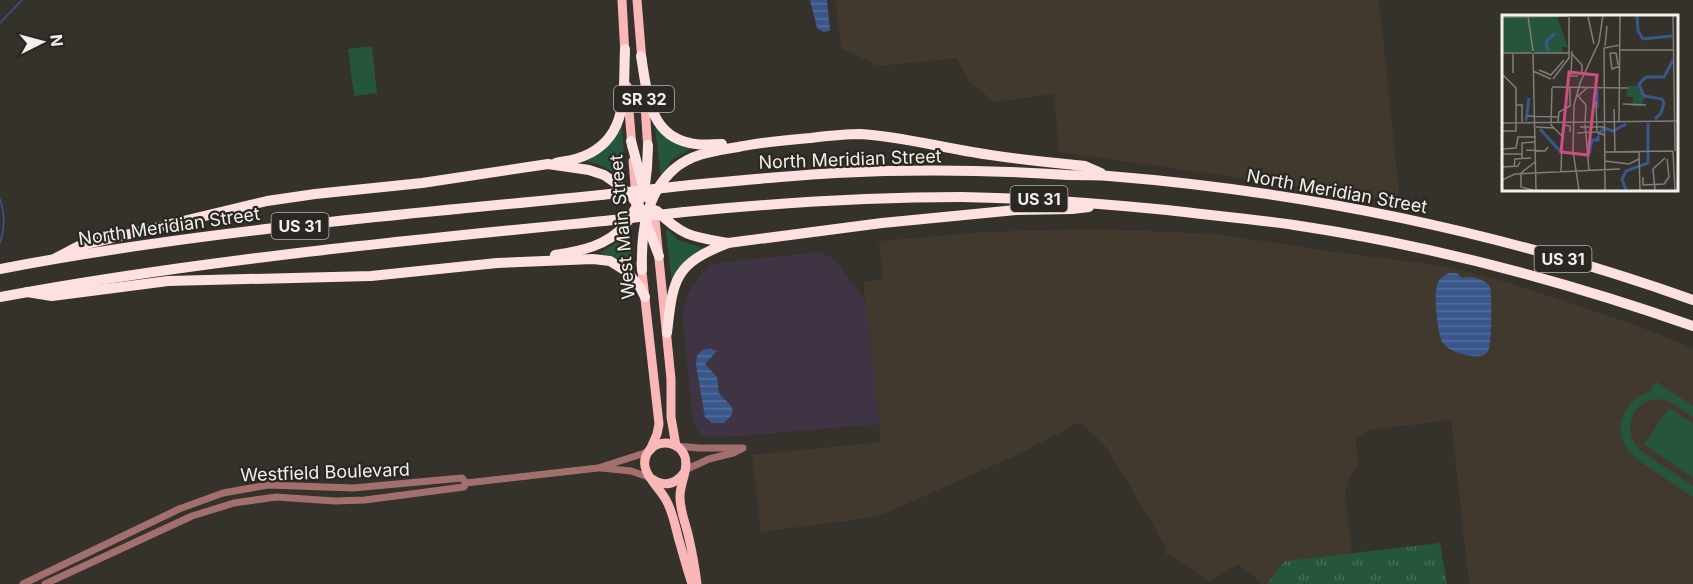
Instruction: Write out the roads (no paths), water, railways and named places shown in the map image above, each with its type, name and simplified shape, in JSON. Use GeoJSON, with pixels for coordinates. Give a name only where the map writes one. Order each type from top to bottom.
{"type":"FeatureCollection","features":[{"type":"Feature","properties":{"kind":"highway"},"geometry":{"type":"LineString","coordinates":[[56,258],[79,246],[267,201],[422,183],[548,164],[586,155],[605,143],[616,128],[623,100],[625,49]]}},
{"type":"Feature","properties":{"kind":"highway"},"geometry":{"type":"LineString","coordinates":[[641,56],[650,107],[658,122],[668,133],[695,144],[753,144]]}},
{"type":"Feature","properties":{"kind":"highway"},"geometry":{"type":"LineString","coordinates":[[642,270],[641,247],[646,219],[666,178],[693,157],[709,152],[753,144],[842,135],[874,135],[975,153],[1086,166],[1107,176]]}},
{"type":"Feature","properties":{"kind":"highway"},"geometry":{"type":"LineString","coordinates":[[631,141],[644,190],[669,224],[682,232],[703,239],[728,243]]}},
{"type":"Feature","properties":{"kind":"highway"},"geometry":{"type":"LineString","coordinates":[[526,261],[579,251],[600,244],[626,224],[644,190],[648,145]]}},
{"type":"Feature","properties":{"kind":"highway"},"geometry":{"type":"LineString","coordinates":[[548,164],[589,170],[604,175],[617,184],[637,204],[646,219],[659,256]]}},
{"type":"Feature","properties":{"kind":"highway","name":"North Meridian Street"},"geometry":{"type":"LineString","coordinates":[[0,269],[56,258],[280,228],[681,186],[814,175],[901,171],[983,171],[1107,176],[1203,186],[1266,194],[1389,215],[1500,241],[1596,268],[1693,300]]}},
{"type":"Feature","properties":{"kind":"highway","name":"US 31"},"geometry":{"type":"LineString","coordinates":[[0,297],[200,264],[684,212],[774,204],[894,198],[1012,198],[1109,204],[1293,225],[1392,242],[1524,273],[1610,298],[1693,326]]}},
{"type":"Feature","properties":{"kind":"highway"},"geometry":{"type":"LineString","coordinates":[[666,333],[673,289],[682,272],[699,255],[728,243],[882,223],[1016,210],[1072,209],[1109,204]]}},
{"type":"Feature","properties":{"kind":"highway"},"geometry":{"type":"LineString","coordinates":[[27,292],[52,296],[150,282],[371,276],[526,261],[593,258],[610,261],[630,274],[645,297]]}},
{"type":"Feature","properties":{"kind":"main road","name":"West Main Street"},"geometry":{"type":"LineString","coordinates":[[622,0],[642,270],[659,424],[649,451]]}},
{"type":"Feature","properties":{"kind":"main road","name":"West Main Street"},"geometry":{"type":"LineString","coordinates":[[637,0],[653,204],[671,379],[670,417],[676,446]]}},
{"type":"Feature","properties":{"kind":"main road"},"geometry":{"type":"LineString","coordinates":[[692,584],[670,509],[664,496],[647,473],[645,464],[649,451],[661,443],[676,446],[685,456],[680,503],[697,584]]}},
{"type":"Feature","properties":{"kind":"main road"},"geometry":{"type":"LineString","coordinates":[[652,479],[661,484],[668,484],[677,481],[684,472]]}},
{"type":"Feature","properties":{"kind":"street"},"geometry":{"type":"LineString","coordinates":[[676,446],[743,448],[709,459],[684,472]]}},
{"type":"Feature","properties":{"kind":"street","name":"Westfield Boulevard"},"geometry":{"type":"LineString","coordinates":[[598,468],[649,451]]}},
{"type":"Feature","properties":{"kind":"street","name":"Westfield Boulevard"},"geometry":{"type":"LineString","coordinates":[[45,584],[192,516],[234,503],[276,497],[335,501],[365,500],[464,487],[466,483],[598,468],[632,471],[652,479]]}},
{"type":"Feature","properties":{"kind":"street","name":"Westfield Boulevard"},"geometry":{"type":"LineString","coordinates":[[23,584],[179,509],[223,492],[268,485],[353,488],[462,478],[466,483]]}},
{"type":"Feature","properties":{"kind":"water"},"geometry":{"type":"Polygon","coordinates":[[[810,0],[827,0],[830,31],[823,32],[817,28],[810,0]]]}},
{"type":"Feature","properties":{"kind":"water"},"geometry":{"type":"Polygon","coordinates":[[[1450,273],[1457,273],[1462,278],[1477,278],[1490,287],[1490,340],[1488,351],[1483,355],[1464,355],[1456,352],[1445,346],[1441,339],[1436,290],[1440,279],[1450,273]]]}},
{"type":"Feature","properties":{"kind":"water"},"geometry":{"type":"Polygon","coordinates":[[[702,350],[717,351],[705,364],[717,377],[719,393],[731,406],[733,412],[724,423],[712,423],[705,417],[696,365],[697,356],[702,350]]]}},
{"type":"Feature","properties":{"kind":"waterway"},"geometry":{"type":"LineString","coordinates":[[0,23],[22,0]]}},
{"type":"Feature","properties":{"kind":"waterway"},"geometry":{"type":"LineString","coordinates":[[0,199],[4,221],[0,243]]}}]}
